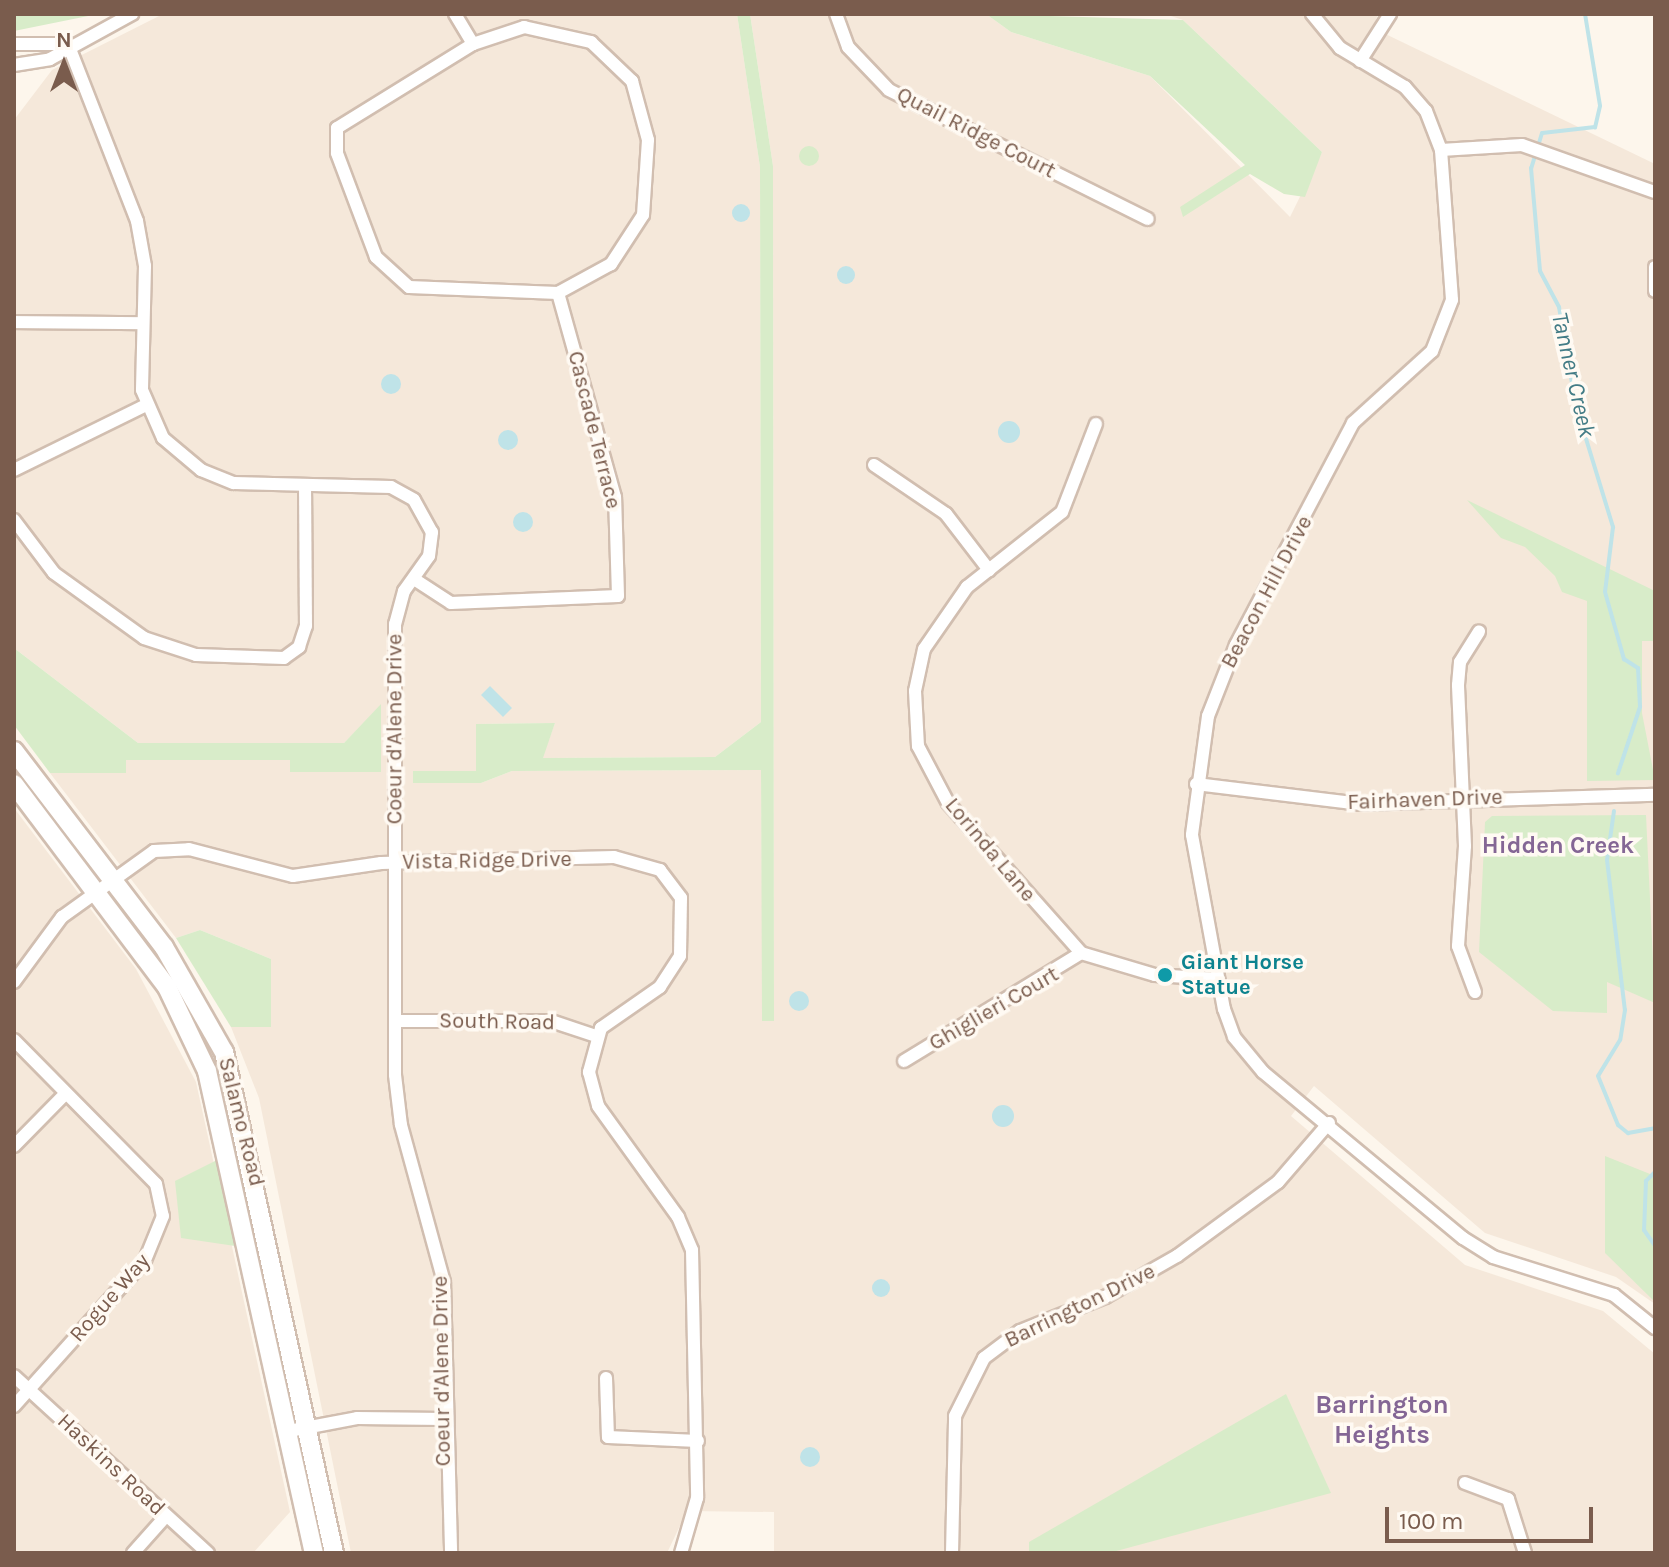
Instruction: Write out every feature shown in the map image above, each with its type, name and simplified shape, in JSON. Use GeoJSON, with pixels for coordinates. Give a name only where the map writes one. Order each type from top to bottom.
{"type":"FeatureCollection","features":[{"type":"Feature","properties":{"kind":"main road","name":"Salamo Road"},"geometry":{"type":"LineString","coordinates":[[14,751],[192,989],[234,1077],[334,1553]]}},
{"type":"Feature","properties":{"kind":"main road","name":"Salamo Road"},"geometry":{"type":"LineString","coordinates":[[14,784],[175,1000],[207,1071],[314,1553]]}},
{"type":"Feature","properties":{"kind":"street"},"geometry":{"type":"LineString","coordinates":[[14,65],[50,59],[68,44],[132,14]]}},
{"type":"Feature","properties":{"kind":"street"},"geometry":{"type":"LineString","coordinates":[[455,14],[473,44]]}},
{"type":"Feature","properties":{"kind":"street","name":"Quail Ridge Court"},"geometry":{"type":"LineString","coordinates":[[836,14],[848,47],[889,90],[1148,219]]}},
{"type":"Feature","properties":{"kind":"street","name":"Beacon Hill Drive"},"geometry":{"type":"LineString","coordinates":[[1312,14],[1360,61],[1413,95],[1441,150],[1453,290],[1445,331],[1416,369],[1353,423],[1227,665],[1208,716],[1196,784],[1193,848],[1218,979],[1242,1049],[1485,1253],[1614,1295],[1655,1328]]}},
{"type":"Feature","properties":{"kind":"street"},"geometry":{"type":"LineString","coordinates":[[1360,61],[1390,14]]}},
{"type":"Feature","properties":{"kind":"street"},"geometry":{"type":"LineString","coordinates":[[524,27],[575,34],[615,60],[638,94],[648,140],[643,215],[611,264],[558,293],[427,293],[396,280],[376,257],[337,153],[337,128],[346,120],[473,44],[524,27]]}},
{"type":"Feature","properties":{"kind":"street"},"geometry":{"type":"LineString","coordinates":[[14,44],[68,44]]}},
{"type":"Feature","properties":{"kind":"street"},"geometry":{"type":"LineString","coordinates":[[14,470],[144,406],[141,323],[145,266],[137,221],[68,44]]}},
{"type":"Feature","properties":{"kind":"street"},"geometry":{"type":"LineString","coordinates":[[1441,150],[1522,145],[1655,192]]}},
{"type":"Feature","properties":{"kind":"street"},"geometry":{"type":"LineString","coordinates":[[1655,267],[1655,291]]}},
{"type":"Feature","properties":{"kind":"street","name":"Cascade Terrace"},"geometry":{"type":"LineString","coordinates":[[414,579],[451,603],[618,596],[615,497],[558,293]]}},
{"type":"Feature","properties":{"kind":"street"},"geometry":{"type":"LineString","coordinates":[[14,322],[141,323]]}},
{"type":"Feature","properties":{"kind":"street","name":"Coeur d'Alene Drive"},"geometry":{"type":"LineString","coordinates":[[144,406],[175,452],[208,475],[251,486],[391,487],[414,500],[432,544],[395,624],[395,1021],[401,1125],[444,1282],[444,1419],[451,1553]]}},
{"type":"Feature","properties":{"kind":"street","name":"Lorinda Lane"},"geometry":{"type":"LineString","coordinates":[[1096,424],[1074,496],[1044,530],[967,587],[924,649],[915,691],[918,746],[948,803],[1081,953],[1133,971],[1218,979]]}},
{"type":"Feature","properties":{"kind":"street"},"geometry":{"type":"LineString","coordinates":[[874,465],[945,513],[989,570]]}},
{"type":"Feature","properties":{"kind":"street"},"geometry":{"type":"LineString","coordinates":[[14,520],[54,573],[144,638],[196,655],[284,658],[299,647],[306,626],[305,487]]}},
{"type":"Feature","properties":{"kind":"street"},"geometry":{"type":"LineString","coordinates":[[1475,992],[1458,946],[1463,799],[1458,685],[1460,662],[1479,632]]}},
{"type":"Feature","properties":{"kind":"street","name":"Fairhaven Drive"},"geometry":{"type":"LineString","coordinates":[[1196,784],[1329,802],[1655,795]]}},
{"type":"Feature","properties":{"kind":"street","name":"Vista Ridge Drive"},"geometry":{"type":"LineString","coordinates":[[14,982],[43,936],[111,877],[139,857],[170,849],[293,876],[395,863],[614,857],[660,870],[681,898],[680,956],[660,987],[596,1036]]}},
{"type":"Feature","properties":{"kind":"street","name":"Ghiglieri Court"},"geometry":{"type":"LineString","coordinates":[[904,1061],[1081,953]]}},
{"type":"Feature","properties":{"kind":"street","name":"South Road"},"geometry":{"type":"LineString","coordinates":[[395,1021],[551,1021],[596,1036]]}},
{"type":"Feature","properties":{"kind":"street"},"geometry":{"type":"LineString","coordinates":[[596,1036],[589,1059],[594,1097],[678,1217],[692,1250],[698,1441],[696,1517],[681,1553]]}},
{"type":"Feature","properties":{"kind":"street","name":"Rogue Way"},"geometry":{"type":"LineString","coordinates":[[14,1040],[156,1184],[162,1229],[145,1260],[14,1406]]}},
{"type":"Feature","properties":{"kind":"street"},"geometry":{"type":"LineString","coordinates":[[14,1146],[66,1093]]}},
{"type":"Feature","properties":{"kind":"street","name":"Barrington Drive"},"geometry":{"type":"LineString","coordinates":[[952,1553],[955,1416],[984,1358],[1020,1331],[1105,1297],[1176,1257],[1278,1182],[1329,1123]]}},
{"type":"Feature","properties":{"kind":"street","name":"Haskins Road"},"geometry":{"type":"LineString","coordinates":[[14,1376],[208,1553]]}},
{"type":"Feature","properties":{"kind":"street"},"geometry":{"type":"LineString","coordinates":[[606,1378],[608,1437],[698,1441]]}},
{"type":"Feature","properties":{"kind":"street"},"geometry":{"type":"LineString","coordinates":[[289,1431],[357,1418],[444,1419]]}},
{"type":"Feature","properties":{"kind":"street"},"geometry":{"type":"LineString","coordinates":[[1465,1483],[1508,1499],[1525,1553]]}},
{"type":"Feature","properties":{"kind":"street"},"geometry":{"type":"LineString","coordinates":[[133,1553],[166,1516]]}},
{"type":"Feature","properties":{"kind":"shaded area"},"geometry":{"type":"Polygon","coordinates":[[[163,14],[737,14],[760,167],[761,722],[715,757],[542,758],[555,723],[476,724],[476,771],[414,771],[413,783],[481,783],[512,771],[761,770],[763,1021],[774,1021],[773,166],[750,14],[986,14],[1011,32],[1150,76],[1290,217],[1322,152],[1183,20],[1165,14],[1378,14],[1373,28],[1655,164],[1655,1304],[1616,1277],[1485,1233],[1314,1086],[1291,1116],[1465,1265],[1603,1311],[1655,1354],[1655,1553],[774,1553],[774,1512],[687,1511],[667,1553],[351,1553],[259,1098],[231,1027],[271,1026],[271,959],[200,930],[176,938],[50,773],[125,773],[126,760],[290,760],[290,772],[381,771],[381,705],[344,743],[138,743],[14,648],[14,120],[52,70],[163,14]]]}},
{"type":"Feature","properties":{"kind":"shaded area"},"geometry":{"type":"Polygon","coordinates":[[[14,808],[136,969],[196,1082],[290,1512],[253,1553],[14,1553],[14,808]]]}},
{"type":"Feature","properties":{"kind":"green space"},"geometry":{"type":"Polygon","coordinates":[[[14,14],[30,16],[98,14],[14,31],[14,14]]]}},
{"type":"Feature","properties":{"kind":"green space"},"geometry":{"type":"Polygon","coordinates":[[[737,14],[750,14],[773,166],[774,1021],[762,1021],[761,770],[512,771],[481,783],[413,783],[413,771],[476,771],[476,724],[555,723],[543,758],[715,757],[761,722],[760,167],[737,14]]]}},
{"type":"Feature","properties":{"kind":"green space"},"geometry":{"type":"Polygon","coordinates":[[[986,14],[1183,20],[1322,152],[1305,197],[1284,194],[1250,174],[1183,217],[1180,207],[1245,165],[1150,76],[1011,32],[986,14]]]}},
{"type":"Feature","properties":{"kind":"green space"},"geometry":{"type":"Polygon","coordinates":[[[809,146],[816,149],[819,156],[816,163],[809,166],[802,163],[799,156],[802,149],[809,146]]]}},
{"type":"Feature","properties":{"kind":"green space"},"geometry":{"type":"Polygon","coordinates":[[[1467,500],[1655,591],[1655,641],[1642,641],[1642,713],[1655,780],[1587,781],[1587,601],[1562,592],[1555,576],[1525,547],[1501,538],[1467,500]]]}},
{"type":"Feature","properties":{"kind":"green space"},"geometry":{"type":"Polygon","coordinates":[[[14,648],[138,743],[344,743],[381,704],[381,772],[290,772],[290,760],[126,760],[126,773],[50,773],[14,725],[14,648]]]}},
{"type":"Feature","properties":{"kind":"green space"},"geometry":{"type":"Polygon","coordinates":[[[1646,815],[1655,1003],[1607,982],[1607,1013],[1553,1011],[1479,952],[1485,822],[1492,816],[1646,815]]]}},
{"type":"Feature","properties":{"kind":"green space"},"geometry":{"type":"Polygon","coordinates":[[[200,930],[271,959],[271,1027],[231,1027],[176,938],[200,930]]]}},
{"type":"Feature","properties":{"kind":"green space"},"geometry":{"type":"Polygon","coordinates":[[[1605,1156],[1655,1176],[1655,1302],[1605,1253],[1605,1156]]]}},
{"type":"Feature","properties":{"kind":"green space"},"geometry":{"type":"Polygon","coordinates":[[[217,1160],[235,1246],[181,1238],[175,1181],[217,1160]]]}},
{"type":"Feature","properties":{"kind":"green space"},"geometry":{"type":"Polygon","coordinates":[[[1286,1394],[1331,1493],[1109,1553],[1029,1553],[1029,1542],[1286,1394]]]}},
{"type":"Feature","properties":{"kind":"water"},"geometry":{"type":"Polygon","coordinates":[[[741,204],[750,213],[741,222],[732,213],[741,204]]]}},
{"type":"Feature","properties":{"kind":"water"},"geometry":{"type":"Polygon","coordinates":[[[842,266],[850,266],[855,275],[853,282],[842,284],[837,279],[837,271],[842,266]]]}},
{"type":"Feature","properties":{"kind":"water"},"geometry":{"type":"Polygon","coordinates":[[[391,374],[398,377],[401,384],[398,391],[391,394],[384,391],[381,384],[384,377],[391,374]]]}},
{"type":"Feature","properties":{"kind":"water"},"geometry":{"type":"Polygon","coordinates":[[[1009,421],[1017,424],[1020,432],[1017,440],[1009,443],[1001,440],[998,432],[1001,424],[1009,421]]]}},
{"type":"Feature","properties":{"kind":"water"},"geometry":{"type":"Polygon","coordinates":[[[508,430],[515,433],[518,440],[515,447],[508,450],[501,447],[498,440],[501,433],[508,430]]]}},
{"type":"Feature","properties":{"kind":"water"},"geometry":{"type":"Polygon","coordinates":[[[523,512],[530,515],[533,522],[530,529],[523,532],[516,529],[513,522],[516,515],[523,512]]]}},
{"type":"Feature","properties":{"kind":"water"},"geometry":{"type":"Polygon","coordinates":[[[490,686],[512,708],[503,717],[481,695],[490,686]]]}},
{"type":"Feature","properties":{"kind":"water"},"geometry":{"type":"Polygon","coordinates":[[[795,991],[803,991],[809,1001],[803,1011],[795,1011],[789,1005],[789,997],[795,991]]]}},
{"type":"Feature","properties":{"kind":"water"},"geometry":{"type":"Polygon","coordinates":[[[1003,1105],[1011,1108],[1014,1116],[1011,1124],[1003,1127],[995,1124],[992,1116],[995,1108],[1003,1105]]]}},
{"type":"Feature","properties":{"kind":"water"},"geometry":{"type":"Polygon","coordinates":[[[881,1279],[890,1288],[881,1297],[872,1288],[881,1279]]]}},
{"type":"Feature","properties":{"kind":"water"},"geometry":{"type":"Polygon","coordinates":[[[810,1447],[817,1450],[820,1457],[817,1464],[810,1467],[803,1464],[800,1457],[803,1450],[810,1447]]]}},
{"type":"Feature","properties":{"kind":"waterway","name":"Tanner Creek"},"geometry":{"type":"LineString","coordinates":[[1585,14],[1600,106],[1595,127],[1542,133],[1531,168],[1540,271],[1559,307],[1576,406],[1613,527],[1605,592],[1624,659],[1638,668],[1640,707],[1618,773]]}},
{"type":"Feature","properties":{"kind":"waterway","name":"Tanner Creek"},"geometry":{"type":"LineString","coordinates":[[1614,811],[1607,860],[1625,1010],[1620,1040],[1598,1076],[1618,1125],[1628,1133],[1655,1128]]}},
{"type":"Feature","properties":{"kind":"waterway","name":"Tanner Creek"},"geometry":{"type":"LineString","coordinates":[[1655,1172],[1646,1181],[1644,1230],[1655,1246]]}},
{"type":"Feature","properties":{"kind":"place","name":"Giant Horse Statue"},"geometry":{"type":"Point","coordinates":[1165,975]}},
{"type":"Feature","properties":{"kind":"district","name":"Hidden Creek"},"geometry":{"type":"Point","coordinates":[1558,846]}},
{"type":"Feature","properties":{"kind":"district","name":"Barrington Heights"},"geometry":{"type":"Point","coordinates":[1382,1420]}}]}
